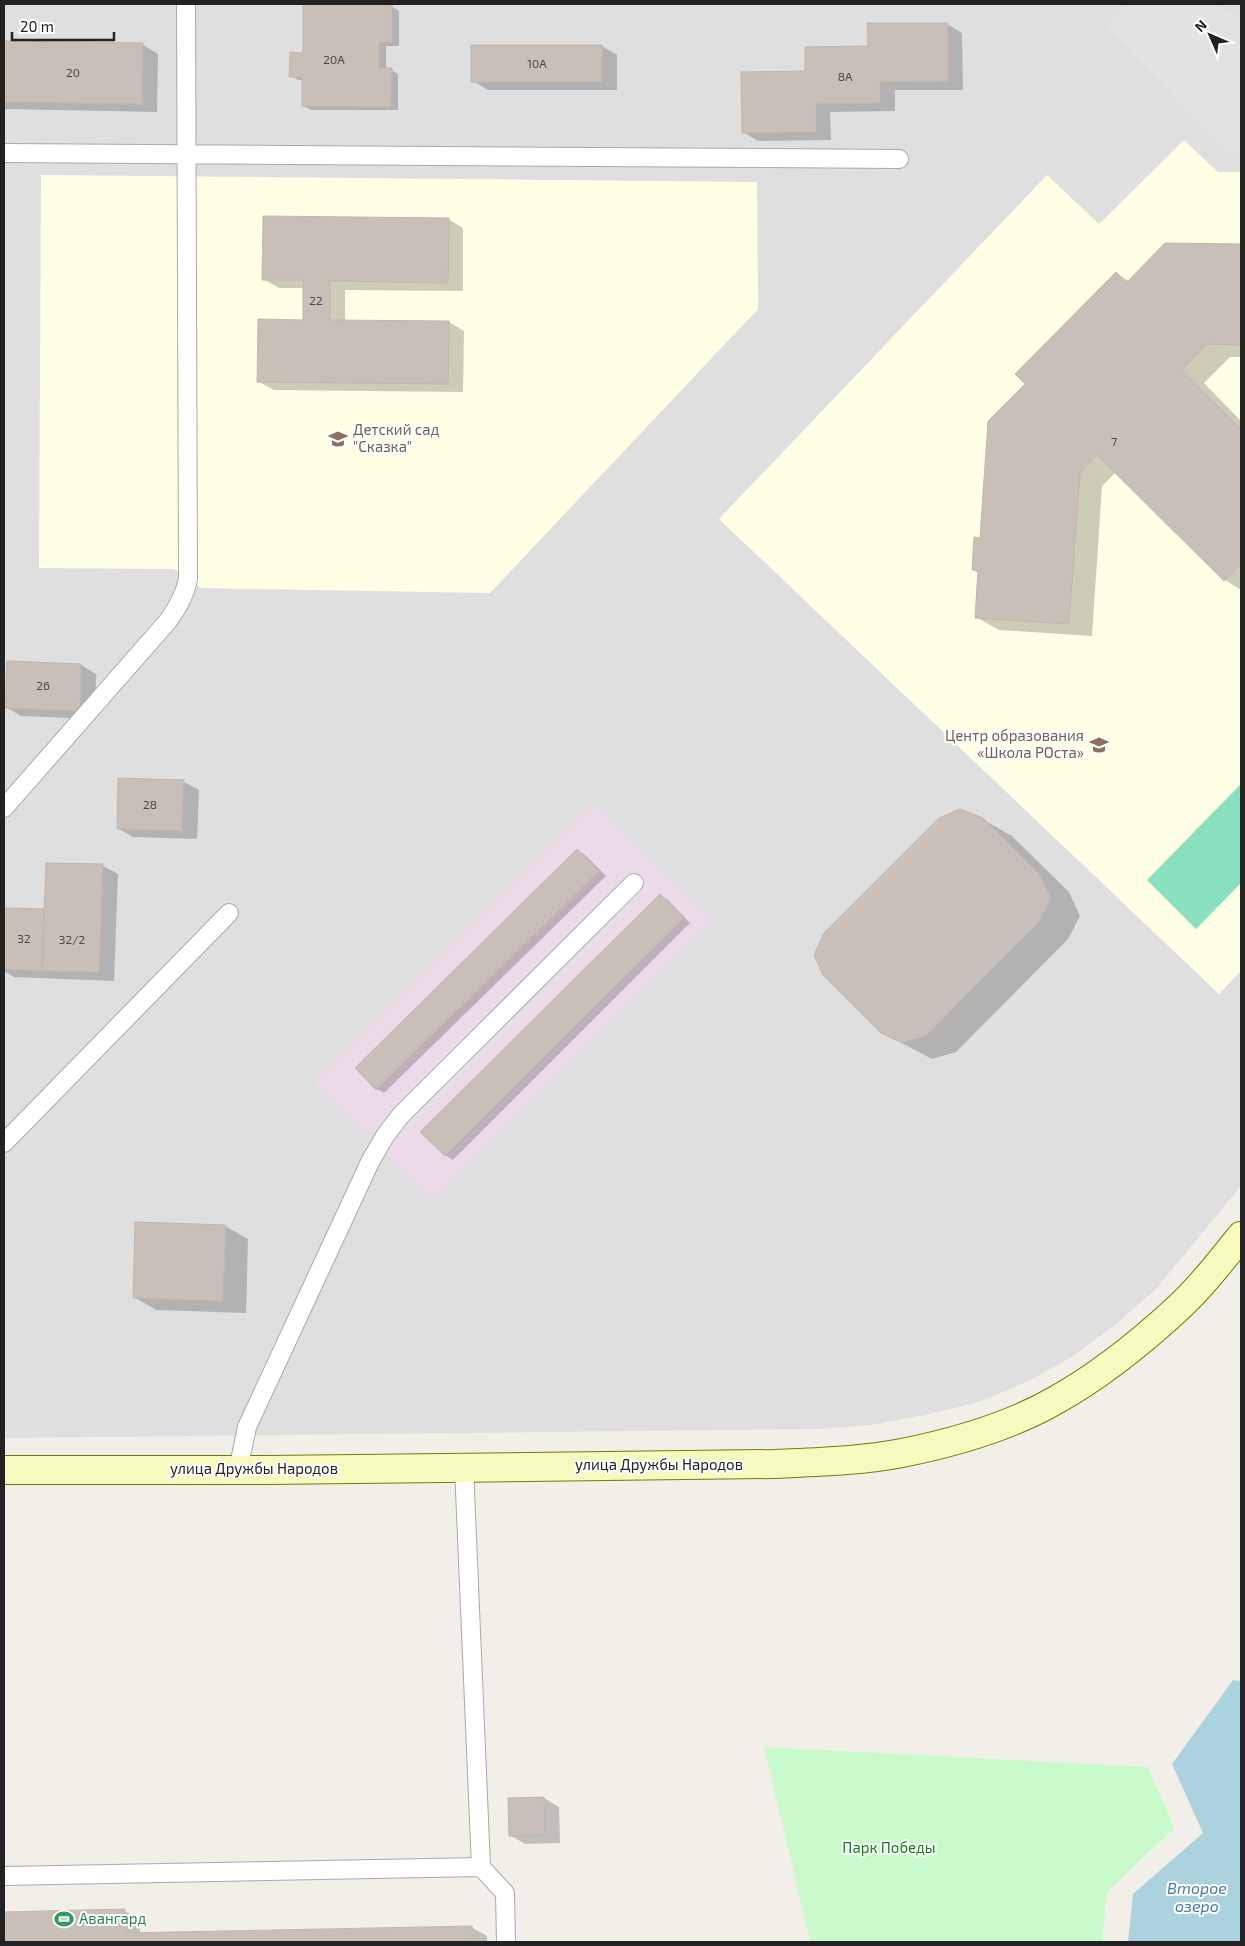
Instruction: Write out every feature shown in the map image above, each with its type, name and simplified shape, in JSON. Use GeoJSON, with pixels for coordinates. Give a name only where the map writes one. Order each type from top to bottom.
{"type":"FeatureCollection","features":[{"type":"Feature","properties":{"kind":"street","name":"улица Дружбы Народов"},"geometry":{"type":"LineString","coordinates":[[4,1470],[238,1470],[774,1464],[834,1461],[902,1453],[951,1441],[1003,1424],[1055,1401],[1099,1372],[1177,1309],[1215,1268],[1241,1236]]}},
{"type":"Feature","properties":{"kind":"lane"},"geometry":{"type":"LineString","coordinates":[[4,808],[168,621],[179,606],[188,579],[186,4]]}},
{"type":"Feature","properties":{"kind":"lane"},"geometry":{"type":"LineString","coordinates":[[4,153],[899,159]]}},
{"type":"Feature","properties":{"kind":"lane"},"geometry":{"type":"LineString","coordinates":[[238,1470],[247,1427],[370,1162],[385,1136],[401,1115],[634,883]]}},
{"type":"Feature","properties":{"kind":"lane"},"geometry":{"type":"LineString","coordinates":[[4,1143],[229,913]]}},
{"type":"Feature","properties":{"kind":"lane"},"geometry":{"type":"LineString","coordinates":[[464,1467],[481,1867],[505,1893],[506,1942]]}},
{"type":"Feature","properties":{"kind":"lane"},"geometry":{"type":"LineString","coordinates":[[4,1876],[481,1867]]}},
{"type":"Feature","properties":{"kind":"shaded area"},"geometry":{"type":"Polygon","coordinates":[[[4,4],[1241,4],[1241,1186],[1156,1289],[1115,1325],[1073,1356],[1031,1380],[979,1402],[871,1425],[818,1429],[4,1438],[4,4]]]}},
{"type":"Feature","properties":{"kind":"shaded area"},"geometry":{"type":"Polygon","coordinates":[[[1125,4],[1218,4],[1241,21],[1241,152],[1228,152],[1106,26],[1125,4]]]}},
{"type":"Feature","properties":{"kind":"shaded area","name":"Центр образования «Школа РОста»"},"geometry":{"type":"Polygon","coordinates":[[[1184,140],[1218,172],[1241,172],[1241,971],[1219,994],[719,519],[1047,175],[1099,224],[1184,140]]]}},
{"type":"Feature","properties":{"kind":"shaded area","name":"Детский сад \"Сказка\""},"geometry":{"type":"Polygon","coordinates":[[[41,175],[757,182],[758,309],[490,593],[201,588],[174,569],[39,568],[41,175]]]}},
{"type":"Feature","properties":{"kind":"shaded area"},"geometry":{"type":"Polygon","coordinates":[[[594,803],[713,921],[433,1202],[314,1084],[594,803]]]}},
{"type":"Feature","properties":{"kind":"green space"},"geometry":{"type":"Polygon","coordinates":[[[1240,785],[1241,883],[1196,929],[1147,880],[1240,785]]]}},
{"type":"Feature","properties":{"kind":"green space","name":"Парк Победы"},"geometry":{"type":"Polygon","coordinates":[[[764,1747],[1148,1767],[1174,1828],[1107,1892],[1102,1942],[810,1942],[764,1747]]]}},
{"type":"Feature","properties":{"kind":"water","name":"Второе озеро"},"geometry":{"type":"Polygon","coordinates":[[[1233,1680],[1241,1681],[1241,1942],[1128,1942],[1133,1894],[1203,1833],[1172,1764],[1233,1680]]]}},
{"type":"Feature","properties":{"kind":"building"},"geometry":{"type":"Polygon","coordinates":[[[303,5],[392,5],[392,42],[379,43],[379,68],[392,68],[391,107],[302,106],[302,77],[289,77],[290,52],[303,53],[303,5]]]}},
{"type":"Feature","properties":{"kind":"building"},"geometry":{"type":"Polygon","coordinates":[[[867,23],[948,23],[948,81],[880,82],[880,103],[816,104],[816,132],[742,133],[741,72],[805,71],[805,47],[868,46],[867,23]]]}},
{"type":"Feature","properties":{"kind":"building"},"geometry":{"type":"Polygon","coordinates":[[[4,41],[143,43],[142,104],[4,102],[4,41]]]}},
{"type":"Feature","properties":{"kind":"building"},"geometry":{"type":"Polygon","coordinates":[[[471,45],[602,45],[602,82],[471,82],[471,45]]]}},
{"type":"Feature","properties":{"kind":"building"},"geometry":{"type":"Polygon","coordinates":[[[263,216],[449,218],[448,283],[330,281],[330,320],[449,321],[448,384],[257,382],[258,319],[303,320],[303,280],[262,280],[263,216]]]}},
{"type":"Feature","properties":{"kind":"building"},"geometry":{"type":"Polygon","coordinates":[[[1165,243],[1241,244],[1241,345],[1207,344],[1182,370],[1241,429],[1241,563],[1224,581],[1097,455],[1080,473],[1069,624],[975,618],[978,570],[972,570],[974,537],[980,538],[988,421],[1025,384],[1015,374],[1116,272],[1126,283],[1165,243]]]}},
{"type":"Feature","properties":{"kind":"building"},"geometry":{"type":"Polygon","coordinates":[[[7,661],[81,664],[80,711],[5,708],[7,661]]]}},
{"type":"Feature","properties":{"kind":"building"},"geometry":{"type":"Polygon","coordinates":[[[118,778],[184,780],[182,831],[117,829],[118,778]]]}},
{"type":"Feature","properties":{"kind":"building"},"geometry":{"type":"Polygon","coordinates":[[[960,809],[983,818],[1039,874],[1051,898],[1039,922],[926,1036],[902,1043],[881,1033],[823,975],[814,955],[824,933],[939,818],[960,809]]]}},
{"type":"Feature","properties":{"kind":"building"},"geometry":{"type":"Polygon","coordinates":[[[577,849],[599,871],[376,1090],[355,1068],[577,849]]]}},
{"type":"Feature","properties":{"kind":"building"},"geometry":{"type":"Polygon","coordinates":[[[46,863],[103,864],[99,972],[42,971],[46,863]]]}},
{"type":"Feature","properties":{"kind":"building"},"geometry":{"type":"Polygon","coordinates":[[[660,894],[684,918],[445,1156],[420,1132],[660,894]]]}},
{"type":"Feature","properties":{"kind":"building"},"geometry":{"type":"Polygon","coordinates":[[[4,908],[44,909],[42,971],[4,969],[4,908]]]}},
{"type":"Feature","properties":{"kind":"building"},"geometry":{"type":"Polygon","coordinates":[[[135,1222],[226,1225],[223,1301],[133,1298],[135,1222]]]}},
{"type":"Feature","properties":{"kind":"building"},"geometry":{"type":"Polygon","coordinates":[[[544,1797],[545,1835],[509,1836],[508,1798],[544,1797]]]}},
{"type":"Feature","properties":{"kind":"building","name":"Авангард"},"geometry":{"type":"Polygon","coordinates":[[[125,1909],[125,1933],[472,1926],[472,1942],[4,1942],[4,1912],[125,1909]]]}},
{"type":"Feature","properties":{"kind":"place","name":"Детский сад \"Сказка\""},"geometry":{"type":"Point","coordinates":[338,439]}},
{"type":"Feature","properties":{"kind":"place","name":"Центр образования «Школа РОста»"},"geometry":{"type":"Point","coordinates":[1099,745]}},
{"type":"Feature","properties":{"kind":"place","name":"Авангард"},"geometry":{"type":"Point","coordinates":[64,1919]}}]}
